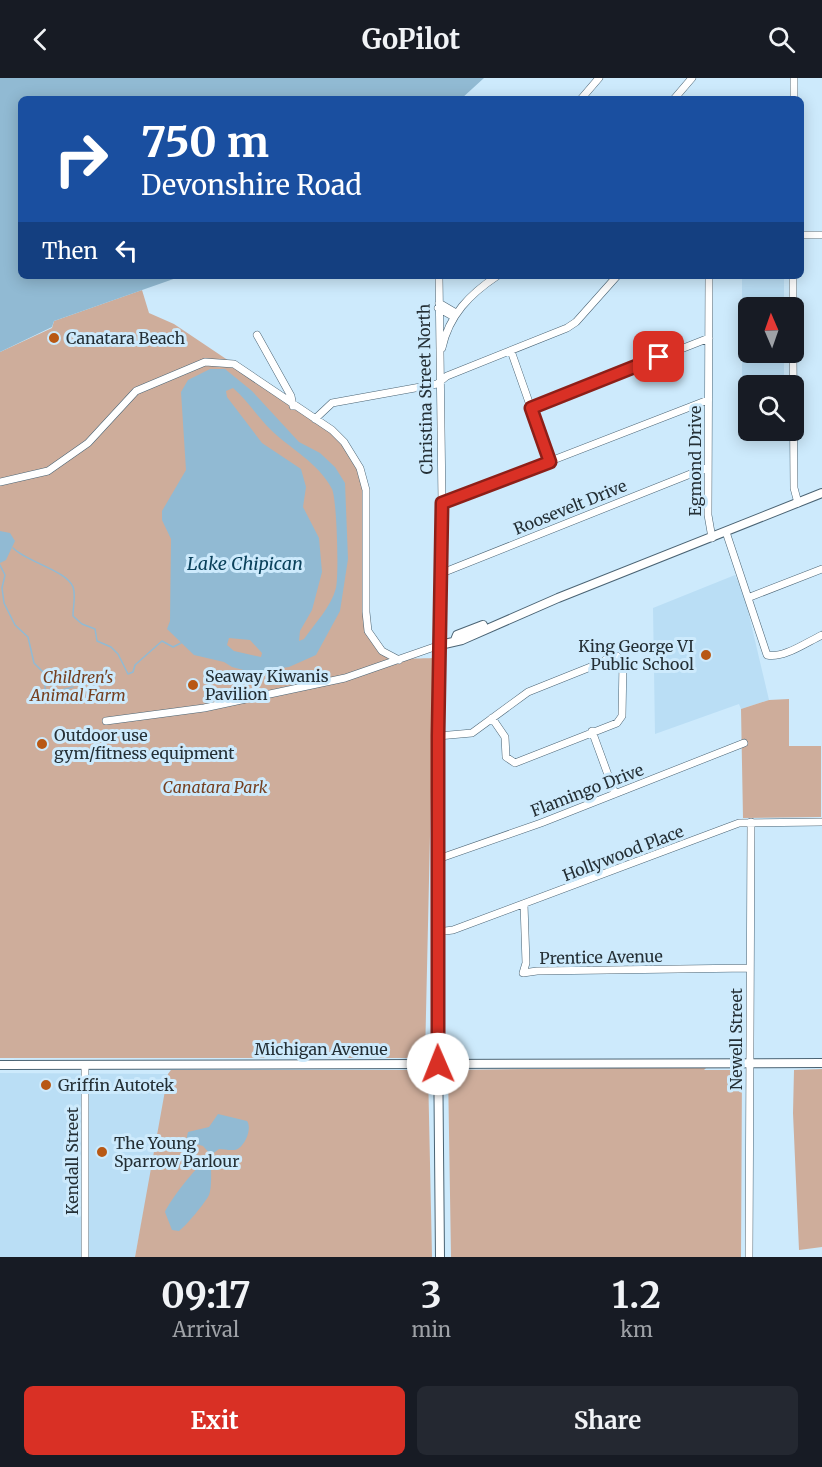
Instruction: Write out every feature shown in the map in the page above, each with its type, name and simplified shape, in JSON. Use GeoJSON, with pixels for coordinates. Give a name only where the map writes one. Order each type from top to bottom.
{"type":"FeatureCollection","features":[{"type":"Feature","properties":{"kind":"main road"},"geometry":{"type":"LineString","coordinates":[[440,645],[462,640],[558,598],[822,493]]}},
{"type":"Feature","properties":{"kind":"main road","name":"Christina Street North"},"geometry":{"type":"LineString","coordinates":[[440,645],[437,932],[440,1257]]}},
{"type":"Feature","properties":{"kind":"main road","name":"Michigan Avenue"},"geometry":{"type":"LineString","coordinates":[[0,1065],[822,1063]]}},
{"type":"Feature","properties":{"kind":"street"},"geometry":{"type":"LineString","coordinates":[[584,96],[599,78]]}},
{"type":"Feature","properties":{"kind":"street"},"geometry":{"type":"LineString","coordinates":[[677,96],[692,78]]}},
{"type":"Feature","properties":{"kind":"street"},"geometry":{"type":"LineString","coordinates":[[794,78],[794,96]]}},
{"type":"Feature","properties":{"kind":"street"},"geometry":{"type":"LineString","coordinates":[[804,235],[822,235]]}},
{"type":"Feature","properties":{"kind":"street","name":"Christina Street North"},"geometry":{"type":"LineString","coordinates":[[439,279],[442,503],[440,645]]}},
{"type":"Feature","properties":{"kind":"street"},"geometry":{"type":"LineString","coordinates":[[440,360],[444,340],[455,315],[473,293],[493,279]]}},
{"type":"Feature","properties":{"kind":"street"},"geometry":{"type":"LineString","coordinates":[[315,418],[332,403],[434,385],[576,322],[614,279]]}},
{"type":"Feature","properties":{"kind":"street","name":"Egmond Drive"},"geometry":{"type":"LineString","coordinates":[[709,279],[708,515],[712,538]]}},
{"type":"Feature","properties":{"kind":"street"},"geometry":{"type":"LineString","coordinates":[[793,279],[793,297]]}},
{"type":"Feature","properties":{"kind":"street"},"geometry":{"type":"LineString","coordinates":[[439,305],[455,315]]}},
{"type":"Feature","properties":{"kind":"street"},"geometry":{"type":"LineString","coordinates":[[257,335],[288,391],[293,406]]}},
{"type":"Feature","properties":{"kind":"street"},"geometry":{"type":"LineString","coordinates":[[531,408],[709,338]]}},
{"type":"Feature","properties":{"kind":"street"},"geometry":{"type":"LineString","coordinates":[[511,351],[550,462]]}},
{"type":"Feature","properties":{"kind":"street"},"geometry":{"type":"LineString","coordinates":[[0,482],[48,471],[88,443],[136,391],[196,364],[214,360],[234,364],[293,406],[315,418],[344,442],[360,468],[367,501],[366,612],[368,631],[382,651],[399,660]]}},
{"type":"Feature","properties":{"kind":"street"},"geometry":{"type":"LineString","coordinates":[[794,363],[794,488],[798,503]]}},
{"type":"Feature","properties":{"kind":"street"},"geometry":{"type":"LineString","coordinates":[[442,503],[708,400]]}},
{"type":"Feature","properties":{"kind":"street","name":"Roosevelt Drive"},"geometry":{"type":"LineString","coordinates":[[442,573],[708,466]]}},
{"type":"Feature","properties":{"kind":"street"},"geometry":{"type":"LineString","coordinates":[[726,532],[750,597],[767,655],[773,656],[787,651],[822,635]]}},
{"type":"Feature","properties":{"kind":"street"},"geometry":{"type":"LineString","coordinates":[[750,597],[822,568]]}},
{"type":"Feature","properties":{"kind":"street"},"geometry":{"type":"LineString","coordinates":[[106,721],[218,706],[345,678],[440,645]]}},
{"type":"Feature","properties":{"kind":"street"},"geometry":{"type":"LineString","coordinates":[[438,736],[472,733],[492,718],[528,692],[603,662],[610,656],[617,656],[623,665],[621,719],[617,723],[515,763],[506,757],[505,737],[492,718]]}},
{"type":"Feature","properties":{"kind":"street"},"geometry":{"type":"LineString","coordinates":[[592,731],[615,794]]}},
{"type":"Feature","properties":{"kind":"street","name":"Flamingo Drive"},"geometry":{"type":"LineString","coordinates":[[438,859],[615,794],[744,743]]}},
{"type":"Feature","properties":{"kind":"street","name":"Newell Street"},"geometry":{"type":"LineString","coordinates":[[749,1257],[751,822]]}},
{"type":"Feature","properties":{"kind":"street","name":"Hollywood Place"},"geometry":{"type":"LineString","coordinates":[[437,932],[453,930],[736,824],[822,822]]}},
{"type":"Feature","properties":{"kind":"street","name":"Prentice Avenue"},"geometry":{"type":"LineString","coordinates":[[524,904],[526,963],[523,973],[750,968]]}},
{"type":"Feature","properties":{"kind":"street","name":"Kendall Street"},"geometry":{"type":"LineString","coordinates":[[85,1065],[85,1257]]}},
{"type":"Feature","properties":{"kind":"shaded area"},"geometry":{"type":"Polygon","coordinates":[[[742,279],[784,279],[784,297],[742,297],[742,279]]]}},
{"type":"Feature","properties":{"kind":"shaded area"},"geometry":{"type":"Polygon","coordinates":[[[742,363],[784,363],[784,375],[742,375],[742,363]]]}},
{"type":"Feature","properties":{"kind":"shaded area","name":"King George VI Public School"},"geometry":{"type":"Polygon","coordinates":[[[735,575],[744,594],[769,700],[741,709],[739,704],[655,734],[653,608],[735,575]]]}},
{"type":"Feature","properties":{"kind":"shaded area"},"geometry":{"type":"Polygon","coordinates":[[[171,1070],[135,1257],[0,1257],[0,1073],[168,1074],[171,1070]]]}},
{"type":"Feature","properties":{"kind":"green space","name":"Canatara Park"},"geometry":{"type":"Polygon","coordinates":[[[142,290],[149,313],[174,324],[332,430],[351,452],[362,480],[370,631],[384,648],[397,656],[434,658],[425,1058],[0,1058],[0,352],[52,328],[54,321],[142,290]]]}},
{"type":"Feature","properties":{"kind":"green space"},"geometry":{"type":"Polygon","coordinates":[[[789,699],[789,746],[821,746],[821,817],[743,818],[741,709],[769,700],[789,699]]]}},
{"type":"Feature","properties":{"kind":"green space"},"geometry":{"type":"Polygon","coordinates":[[[707,1067],[704,1070],[742,1070],[741,1257],[451,1257],[448,1070],[707,1067]]]}},
{"type":"Feature","properties":{"kind":"green space"},"geometry":{"type":"Polygon","coordinates":[[[822,1069],[822,1247],[799,1250],[793,1113],[794,1070],[822,1069]]]}},
{"type":"Feature","properties":{"kind":"green space"},"geometry":{"type":"Polygon","coordinates":[[[171,1070],[428,1070],[432,1257],[135,1257],[168,1074],[171,1070]]]}},
{"type":"Feature","properties":{"kind":"water"},"geometry":{"type":"Polygon","coordinates":[[[0,78],[484,78],[464,96],[18,96],[18,279],[173,279],[54,321],[52,327],[0,352],[0,78]]]}},
{"type":"Feature","properties":{"kind":"water","name":"Lake Chipican"},"geometry":{"type":"Polygon","coordinates":[[[210,369],[225,369],[252,391],[299,442],[320,453],[335,467],[345,483],[348,559],[340,611],[316,655],[289,667],[247,671],[232,667],[224,662],[194,655],[167,629],[170,621],[171,539],[162,520],[162,511],[186,470],[181,392],[188,380],[210,369]],[[233,388],[226,391],[227,397],[262,443],[301,469],[306,487],[303,507],[319,538],[322,572],[312,610],[300,631],[299,641],[304,639],[322,615],[336,588],[337,538],[334,496],[326,479],[312,463],[270,429],[233,388]],[[229,638],[227,645],[234,651],[261,657],[262,653],[250,640],[229,638]]]}},
{"type":"Feature","properties":{"kind":"water"},"geometry":{"type":"Polygon","coordinates":[[[0,531],[10,533],[15,541],[6,560],[0,563],[0,531]]]}},
{"type":"Feature","properties":{"kind":"water"},"geometry":{"type":"Polygon","coordinates":[[[218,1114],[247,1121],[249,1127],[247,1135],[239,1148],[219,1149],[211,1155],[203,1146],[186,1141],[188,1132],[209,1127],[218,1114]]]}},
{"type":"Feature","properties":{"kind":"water"},"geometry":{"type":"Polygon","coordinates":[[[205,1162],[211,1162],[209,1195],[200,1209],[179,1231],[172,1230],[165,1212],[183,1185],[205,1162]]]}},
{"type":"Feature","properties":{"kind":"waterway"},"geometry":{"type":"LineString","coordinates":[[13,548],[69,581],[74,594],[73,616],[82,624],[95,629],[97,641],[111,647],[118,654],[128,674],[133,672],[135,665],[162,641],[173,647],[181,643]]}},
{"type":"Feature","properties":{"kind":"waterway"},"geometry":{"type":"LineString","coordinates":[[0,565],[5,575],[2,588],[4,603],[15,625],[28,637],[34,663],[43,672],[46,694],[73,687]]}},
{"type":"Feature","properties":{"kind":"place","name":"Canatara Beach"},"geometry":{"type":"Point","coordinates":[54,338]}},
{"type":"Feature","properties":{"kind":"place","name":"King George VI Public School"},"geometry":{"type":"Point","coordinates":[706,655]}},
{"type":"Feature","properties":{"kind":"place","name":"Seaway Kiwanis Pavilion"},"geometry":{"type":"Point","coordinates":[193,685]}},
{"type":"Feature","properties":{"kind":"place","name":"Outdoor use gym/fitness equipment"},"geometry":{"type":"Point","coordinates":[42,744]}},
{"type":"Feature","properties":{"kind":"place","name":"Griffin Autotek"},"geometry":{"type":"Point","coordinates":[46,1085]}},
{"type":"Feature","properties":{"kind":"place","name":"The Young Sparrow Parlour"},"geometry":{"type":"Point","coordinates":[102,1152]}},
{"type":"Feature","properties":{"kind":"route"},"geometry":{"type":"LineString","coordinates":[[438,1064],[438,736],[442,503],[550,462],[531,408],[659,357]]}},
{"type":"Feature","properties":{"kind":"park label","name":"Children's Animal Farm"},"geometry":{"type":"Point","coordinates":[78,686]}}]}
